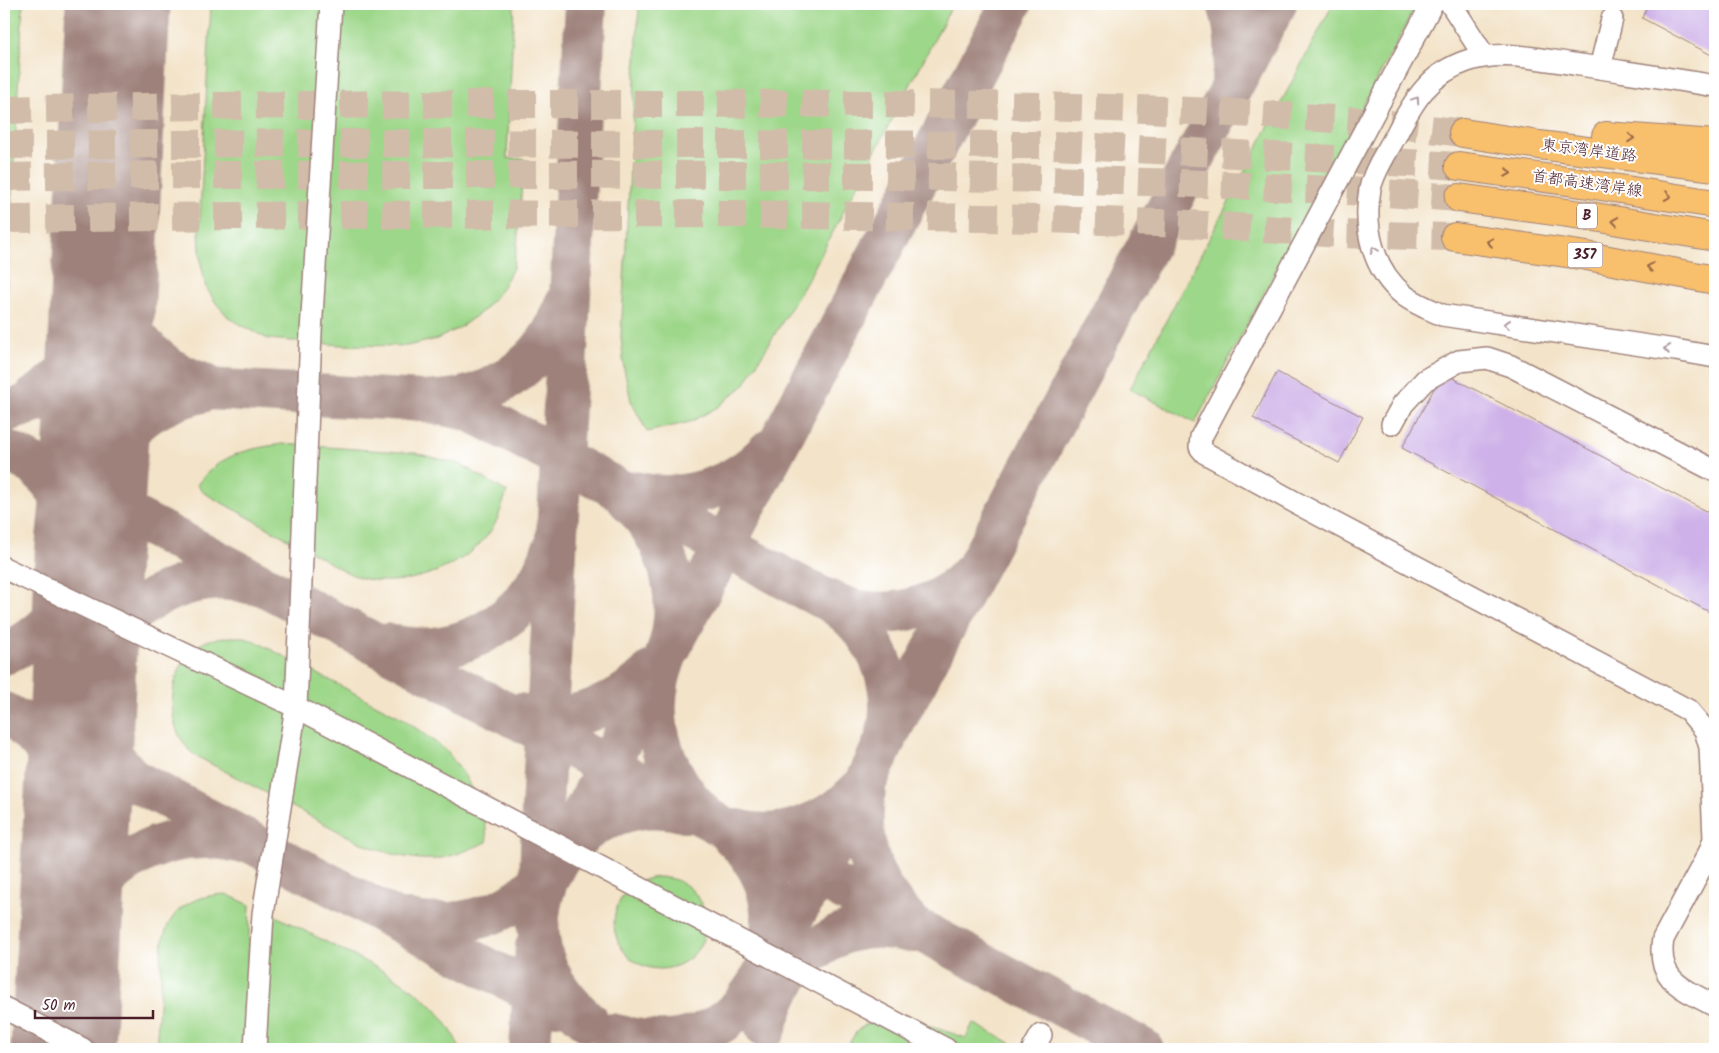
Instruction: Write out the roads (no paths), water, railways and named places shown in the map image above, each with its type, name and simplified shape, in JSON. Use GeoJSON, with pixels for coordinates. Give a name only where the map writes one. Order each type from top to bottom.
{"type":"FeatureCollection","features":[{"type":"Feature","properties":{"kind":"highway"},"geometry":{"type":"LineString","coordinates":[[1496,137],[1544,131],[1715,144]]}},
{"type":"Feature","properties":{"kind":"highway","name":"東京湾岸道路"},"geometry":{"type":"LineString","coordinates":[[1463,133],[1538,145],[1715,167]]}},
{"type":"Feature","properties":{"kind":"highway","name":"首都高速湾岸線"},"geometry":{"type":"LineString","coordinates":[[1459,166],[1715,204]]}},
{"type":"Feature","properties":{"kind":"highway","name":"首都高速湾岸線"},"geometry":{"type":"LineString","coordinates":[[1459,198],[1589,216],[1715,237]]}},
{"type":"Feature","properties":{"kind":"highway","name":"357"},"geometry":{"type":"LineString","coordinates":[[1455,237],[1587,256],[1678,272],[1715,282]]}},
{"type":"Feature","properties":{"kind":"street"},"geometry":{"type":"LineString","coordinates":[[255,1049],[263,914],[296,707],[311,332],[331,4]]}},
{"type":"Feature","properties":{"kind":"street"},"geometry":{"type":"LineString","coordinates":[[1432,4],[1201,437],[1200,447],[1205,452],[1300,505],[1688,710],[1705,730],[1710,747],[1714,839],[1710,851],[1663,939],[1661,954],[1664,967],[1673,982],[1715,1006]]}},
{"type":"Feature","properties":{"kind":"street"},"geometry":{"type":"LineString","coordinates":[[1451,4],[1484,56]]}},
{"type":"Feature","properties":{"kind":"street"},"geometry":{"type":"LineString","coordinates":[[1600,68],[1612,19]]}},
{"type":"Feature","properties":{"kind":"street"},"geometry":{"type":"LineString","coordinates":[[1715,86],[1516,56],[1484,56],[1467,61],[1452,68],[1426,86],[1403,121],[1370,188],[1368,228],[1371,245],[1378,261],[1391,281],[1404,295],[1420,305],[1442,314],[1715,357]]}},
{"type":"Feature","properties":{"kind":"street"},"geometry":{"type":"LineString","coordinates":[[1392,424],[1403,404],[1425,380],[1459,360],[1487,358],[1511,366],[1715,471]]}},
{"type":"Feature","properties":{"kind":"street"},"geometry":{"type":"LineString","coordinates":[[4,568],[296,707],[946,1049]]}},
{"type":"Feature","properties":{"kind":"street"},"geometry":{"type":"LineString","coordinates":[[4,1008],[83,1049]]}},
{"type":"Feature","properties":{"kind":"tunnel"},"geometry":{"type":"LineString","coordinates":[[4,110],[430,104],[1024,106],[1277,115],[1361,121],[1463,133]]}},
{"type":"Feature","properties":{"kind":"tunnel"},"geometry":{"type":"LineString","coordinates":[[4,145],[320,143],[1054,145],[1459,166]]}},
{"type":"Feature","properties":{"kind":"tunnel"},"geometry":{"type":"LineString","coordinates":[[4,177],[135,175],[879,176],[1227,185],[1459,198]]}},
{"type":"Feature","properties":{"kind":"tunnel"},"geometry":{"type":"LineString","coordinates":[[4,219],[315,215],[734,214],[1044,219],[1190,224],[1339,234],[1455,237]]}}]}
